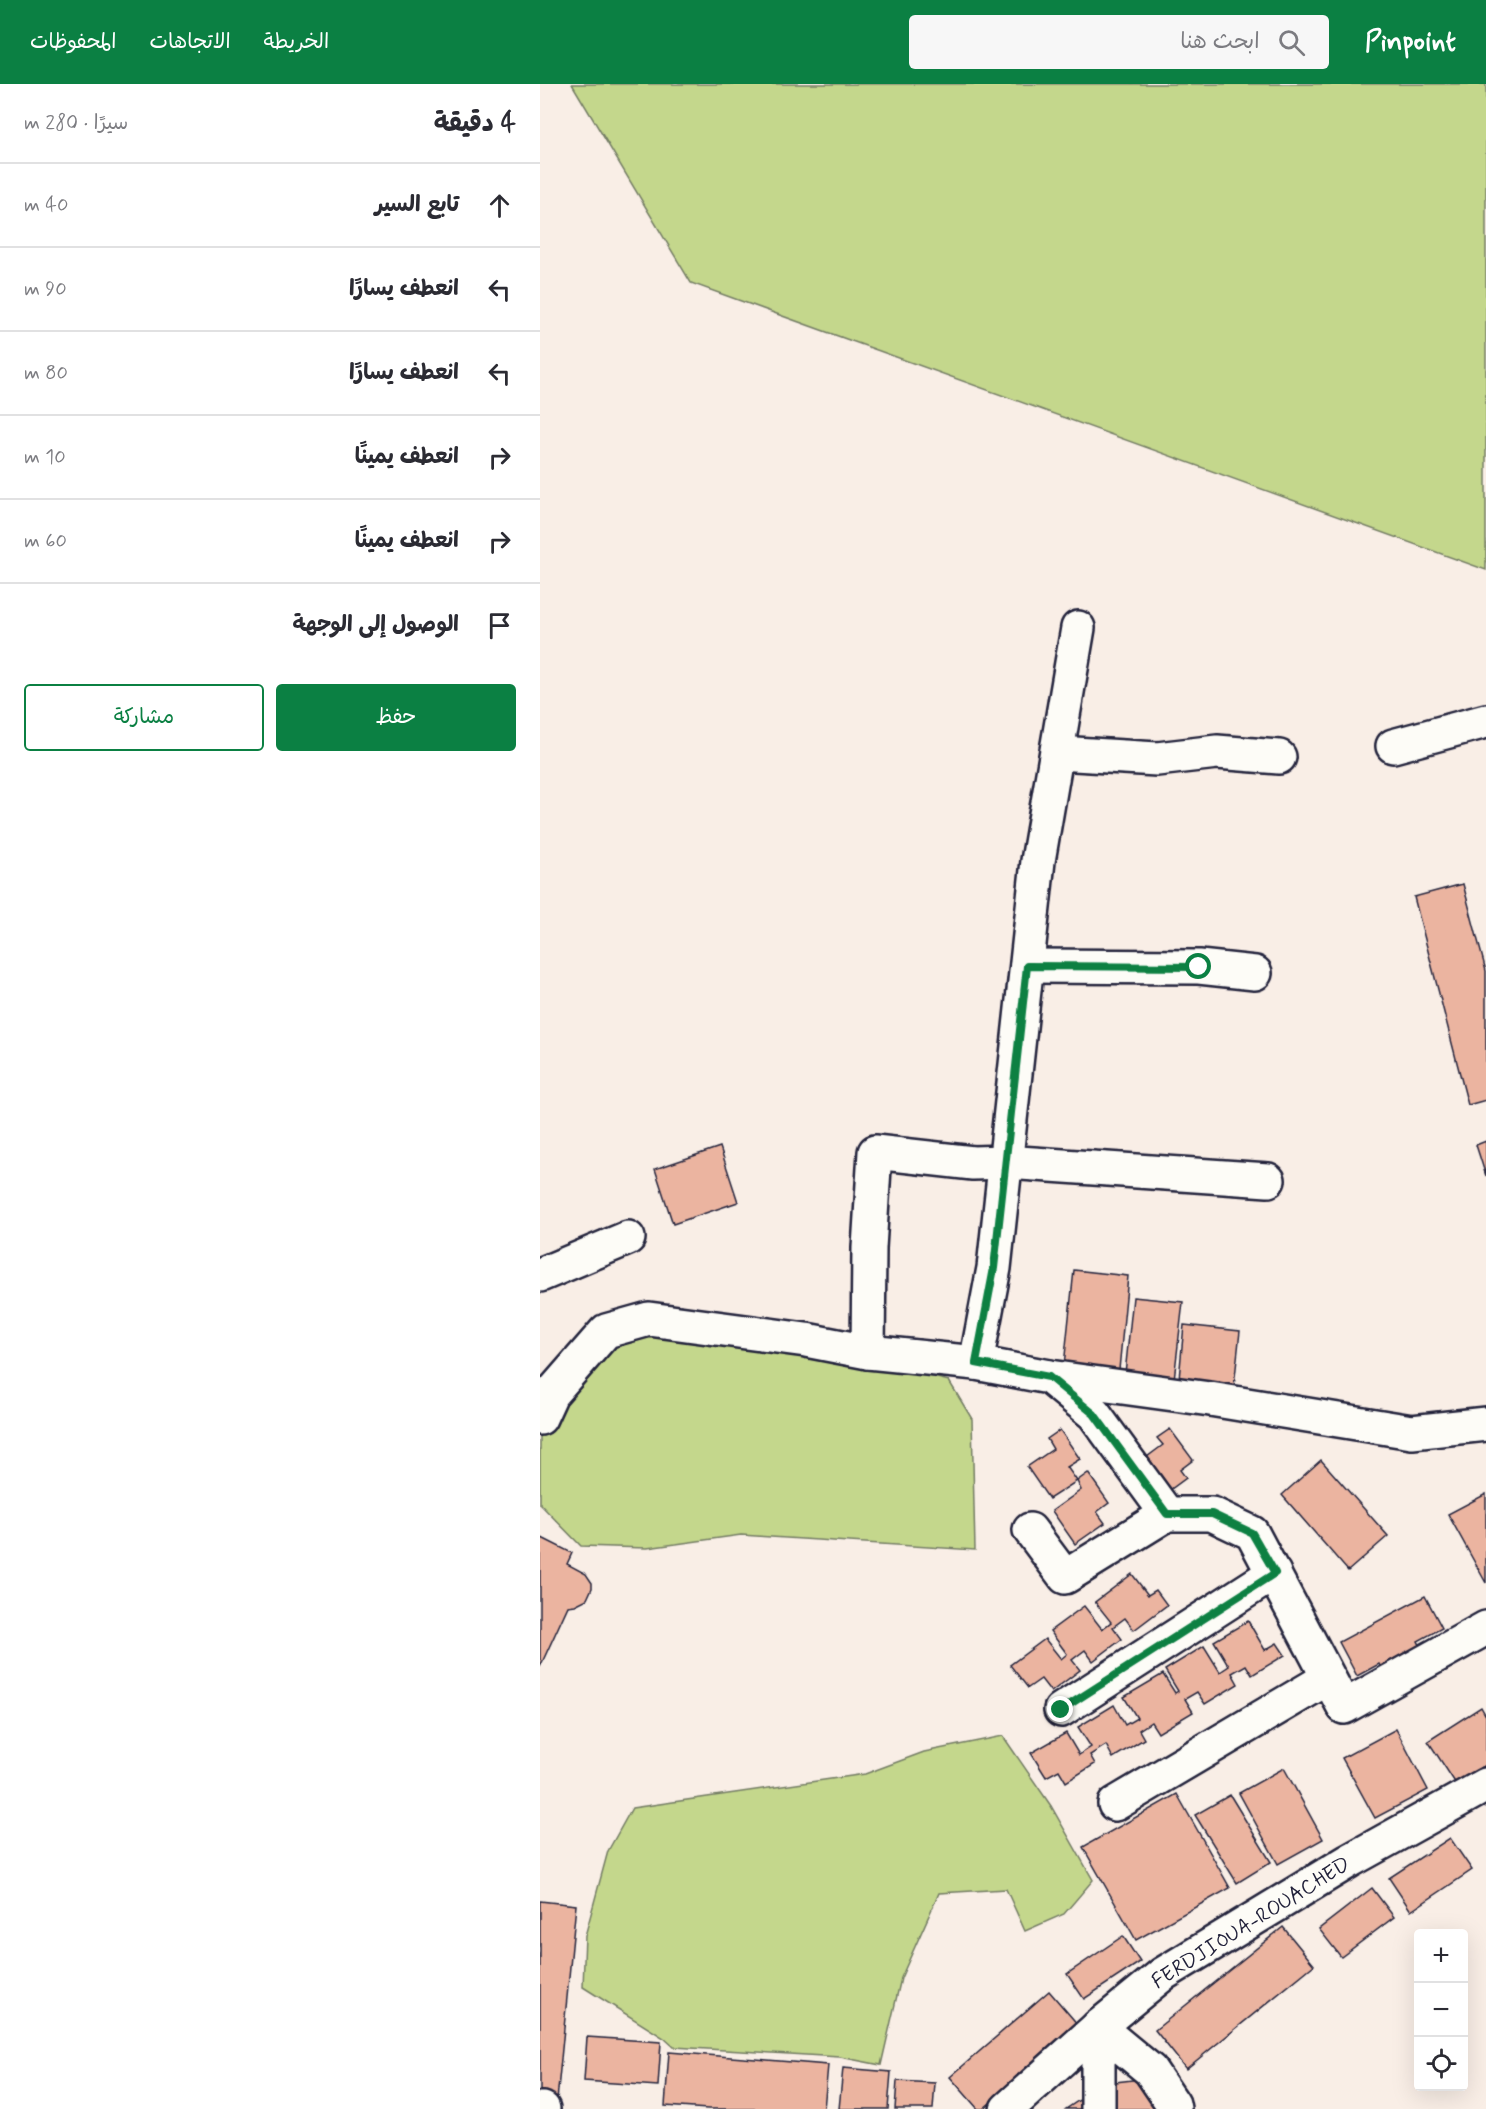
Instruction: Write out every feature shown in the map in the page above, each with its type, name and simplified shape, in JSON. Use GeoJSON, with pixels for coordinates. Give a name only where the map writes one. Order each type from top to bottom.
{"type":"FeatureCollection","features":[{"type":"Feature","properties":{"kind":"street"},"geometry":{"type":"LineString","coordinates":[[976,1363],[994,1268],[1038,861],[1078,628]]}},
{"type":"Feature","properties":{"kind":"street"},"geometry":{"type":"LineString","coordinates":[[1393,746],[1486,721]]}},
{"type":"Feature","properties":{"kind":"street"},"geometry":{"type":"LineString","coordinates":[[1058,753],[1157,759],[1216,752],[1279,757]]}},
{"type":"Feature","properties":{"kind":"street"},"geometry":{"type":"LineString","coordinates":[[1027,966],[1199,967],[1255,973]]}},
{"type":"Feature","properties":{"kind":"street"},"geometry":{"type":"LineString","coordinates":[[868,1353],[869,1248],[875,1152],[973,1162],[1005,1162],[1268,1180]]}},
{"type":"Feature","properties":{"kind":"street"},"geometry":{"type":"LineString","coordinates":[[540,1275],[628,1239]]}},
{"type":"Feature","properties":{"kind":"street"},"geometry":{"type":"LineString","coordinates":[[540,1418],[551,1394],[606,1331],[650,1319],[806,1340],[868,1353],[976,1363],[1049,1377],[1210,1399],[1412,1432],[1486,1424]]}},
{"type":"Feature","properties":{"kind":"street"},"geometry":{"type":"LineString","coordinates":[[1049,1377],[1094,1414],[1167,1514]]}},
{"type":"Feature","properties":{"kind":"street"},"geometry":{"type":"LineString","coordinates":[[1030,1530],[1065,1578],[1167,1514],[1212,1514],[1252,1533],[1344,1707],[1486,1628]]}},
{"type":"Feature","properties":{"kind":"street"},"geometry":{"type":"LineString","coordinates":[[1061,1710],[1275,1573]]}},
{"type":"Feature","properties":{"kind":"street"},"geometry":{"type":"LineString","coordinates":[[1116,1804],[1329,1678]]}},
{"type":"Feature","properties":{"kind":"street","name":"FERDJIOUA-ROUACHED"},"geometry":{"type":"LineString","coordinates":[[1011,2108],[1098,2027],[1163,1974],[1349,1861],[1486,1785]]}},
{"type":"Feature","properties":{"kind":"street"},"geometry":{"type":"LineString","coordinates":[[1098,2027],[1098,2109]]}},
{"type":"Feature","properties":{"kind":"street"},"geometry":{"type":"LineString","coordinates":[[1098,2027],[1150,2070],[1174,2109]]}},
{"type":"Feature","properties":{"kind":"green space"},"geometry":{"type":"Polygon","coordinates":[[[572,84],[1486,84],[1486,570],[691,283],[572,84]]]}},
{"type":"Feature","properties":{"kind":"green space"},"geometry":{"type":"Polygon","coordinates":[[[639,1318],[898,1368],[949,1381],[972,1419],[975,1550],[741,1535],[647,1548],[581,1546],[540,1504],[540,1424],[639,1318]]]}},
{"type":"Feature","properties":{"kind":"green space"},"geometry":{"type":"Polygon","coordinates":[[[1003,1736],[1051,1806],[1093,1880],[1064,1914],[1025,1931],[1006,1889],[939,1893],[901,1978],[881,2065],[840,2057],[674,2047],[664,2038],[583,1987],[585,1936],[608,1851],[632,1808],[865,1774],[924,1752],[1003,1736]]]}},
{"type":"Feature","properties":{"kind":"building"},"geometry":{"type":"Polygon","coordinates":[[[1463,884],[1486,971],[1486,1100],[1468,1105],[1414,897],[1463,884]]]}},
{"type":"Feature","properties":{"kind":"building"},"geometry":{"type":"Polygon","coordinates":[[[1486,1141],[1486,1176],[1476,1145],[1486,1141]]]}},
{"type":"Feature","properties":{"kind":"building"},"geometry":{"type":"Polygon","coordinates":[[[720,1147],[738,1202],[673,1224],[655,1169],[720,1147]]]}},
{"type":"Feature","properties":{"kind":"building"},"geometry":{"type":"Polygon","coordinates":[[[1074,1270],[1128,1276],[1118,1380],[1063,1375],[1074,1270]]]}},
{"type":"Feature","properties":{"kind":"building"},"geometry":{"type":"Polygon","coordinates":[[[1133,1297],[1183,1302],[1173,1388],[1124,1383],[1133,1297]]]}},
{"type":"Feature","properties":{"kind":"building"},"geometry":{"type":"Polygon","coordinates":[[[1184,1325],[1240,1331],[1233,1396],[1178,1390],[1184,1325]]]}},
{"type":"Feature","properties":{"kind":"building"},"geometry":{"type":"Polygon","coordinates":[[[1170,1429],[1193,1460],[1180,1470],[1186,1478],[1163,1495],[1139,1463],[1163,1445],[1157,1438],[1170,1429]]]}},
{"type":"Feature","properties":{"kind":"building"},"geometry":{"type":"Polygon","coordinates":[[[1060,1430],[1080,1459],[1067,1467],[1077,1481],[1049,1499],[1027,1467],[1053,1449],[1047,1439],[1060,1430]]]}},
{"type":"Feature","properties":{"kind":"building"},"geometry":{"type":"Polygon","coordinates":[[[1321,1460],[1388,1536],[1348,1571],[1282,1495],[1321,1460]]]}},
{"type":"Feature","properties":{"kind":"building"},"geometry":{"type":"Polygon","coordinates":[[[1088,1473],[1109,1503],[1097,1512],[1105,1523],[1075,1544],[1052,1511],[1081,1490],[1077,1481],[1088,1473]]]}},
{"type":"Feature","properties":{"kind":"building"},"geometry":{"type":"Polygon","coordinates":[[[1486,1494],[1486,1583],[1448,1514],[1486,1494]]]}},
{"type":"Feature","properties":{"kind":"building"},"geometry":{"type":"Polygon","coordinates":[[[542,1538],[572,1553],[567,1564],[586,1574],[592,1583],[592,1588],[587,1599],[568,1606],[540,1667],[540,1542],[542,1538]]]}},
{"type":"Feature","properties":{"kind":"building"},"geometry":{"type":"Polygon","coordinates":[[[1132,1574],[1148,1595],[1156,1590],[1167,1605],[1134,1630],[1125,1618],[1113,1627],[1122,1639],[1093,1661],[1085,1650],[1072,1660],[1080,1670],[1051,1692],[1041,1679],[1028,1688],[1010,1665],[1045,1639],[1061,1659],[1067,1654],[1050,1631],[1084,1606],[1102,1629],[1111,1622],[1095,1602],[1132,1574]]]}},
{"type":"Feature","properties":{"kind":"building"},"geometry":{"type":"Polygon","coordinates":[[[1425,1596],[1442,1628],[1418,1641],[1425,1654],[1385,1675],[1379,1664],[1357,1676],[1339,1642],[1425,1596]]]}},
{"type":"Feature","properties":{"kind":"building"},"geometry":{"type":"Polygon","coordinates":[[[1248,1621],[1265,1650],[1277,1643],[1285,1655],[1252,1675],[1246,1665],[1232,1673],[1238,1684],[1205,1704],[1197,1692],[1185,1699],[1193,1712],[1158,1733],[1151,1722],[1139,1730],[1144,1739],[1113,1758],[1106,1745],[1090,1755],[1095,1764],[1066,1782],[1059,1770],[1046,1777],[1031,1753],[1066,1733],[1079,1755],[1091,1747],[1078,1727],[1114,1705],[1125,1725],[1137,1718],[1124,1697],[1163,1674],[1175,1693],[1178,1691],[1165,1670],[1204,1646],[1220,1672],[1229,1666],[1214,1641],[1248,1621]]]}},
{"type":"Feature","properties":{"kind":"building"},"geometry":{"type":"Polygon","coordinates":[[[1481,1707],[1486,1716],[1486,1765],[1456,1784],[1428,1741],[1481,1707]]]}},
{"type":"Feature","properties":{"kind":"building"},"geometry":{"type":"Polygon","coordinates":[[[1396,1729],[1428,1790],[1375,1818],[1342,1758],[1396,1729]]]}},
{"type":"Feature","properties":{"kind":"building"},"geometry":{"type":"Polygon","coordinates":[[[1284,1768],[1323,1839],[1278,1864],[1239,1793],[1284,1768]]]}},
{"type":"Feature","properties":{"kind":"building"},"geometry":{"type":"Polygon","coordinates":[[[1177,1794],[1230,1888],[1136,1940],[1083,1847],[1177,1794]]]}},
{"type":"Feature","properties":{"kind":"building"},"geometry":{"type":"Polygon","coordinates":[[[1230,1795],[1271,1862],[1237,1883],[1195,1815],[1230,1795]]]}},
{"type":"Feature","properties":{"kind":"building"},"geometry":{"type":"Polygon","coordinates":[[[1450,1838],[1472,1870],[1411,1911],[1389,1878],[1450,1838]]]}},
{"type":"Feature","properties":{"kind":"building"},"geometry":{"type":"Polygon","coordinates":[[[1372,1888],[1394,1917],[1341,1957],[1319,1929],[1372,1888]]]}},
{"type":"Feature","properties":{"kind":"building"},"geometry":{"type":"Polygon","coordinates":[[[540,1901],[576,1905],[557,2100],[540,2098],[540,1901]]]}},
{"type":"Feature","properties":{"kind":"building"},"geometry":{"type":"Polygon","coordinates":[[[1283,1927],[1314,1965],[1186,2069],[1155,2030],[1283,1927]]]}},
{"type":"Feature","properties":{"kind":"building"},"geometry":{"type":"Polygon","coordinates":[[[1123,1936],[1140,1962],[1084,1999],[1067,1974],[1123,1936]]]}},
{"type":"Feature","properties":{"kind":"building"},"geometry":{"type":"Polygon","coordinates":[[[1049,1991],[1079,2026],[983,2109],[978,2109],[950,2077],[1049,1991]]]}},
{"type":"Feature","properties":{"kind":"building"},"geometry":{"type":"Polygon","coordinates":[[[587,2037],[661,2042],[658,2086],[584,2081],[587,2037]]]}},
{"type":"Feature","properties":{"kind":"building"},"geometry":{"type":"Polygon","coordinates":[[[669,2052],[828,2065],[824,2109],[708,2109],[665,2106],[669,2052]]]}},
{"type":"Feature","properties":{"kind":"building"},"geometry":{"type":"Polygon","coordinates":[[[843,2068],[891,2072],[888,2109],[839,2109],[843,2068]]]}},
{"type":"Feature","properties":{"kind":"building"},"geometry":{"type":"Polygon","coordinates":[[[1141,2079],[1162,2109],[1108,2109],[1107,2083],[1141,2079]]]}},
{"type":"Feature","properties":{"kind":"building"},"geometry":{"type":"Polygon","coordinates":[[[897,2081],[935,2083],[933,2109],[895,2109],[897,2081]]]}},
{"type":"Feature","properties":{"kind":"building"},"geometry":{"type":"Polygon","coordinates":[[[1087,2095],[1087,2109],[1066,2109],[1087,2095]]]}},
{"type":"Feature","properties":{"kind":"route"},"geometry":{"type":"LineString","coordinates":[[1061,1710],[1275,1573],[1252,1533],[1212,1514],[1167,1514],[1094,1414],[1049,1377],[976,1363],[994,1268],[1027,966],[1199,967]]}}]}
